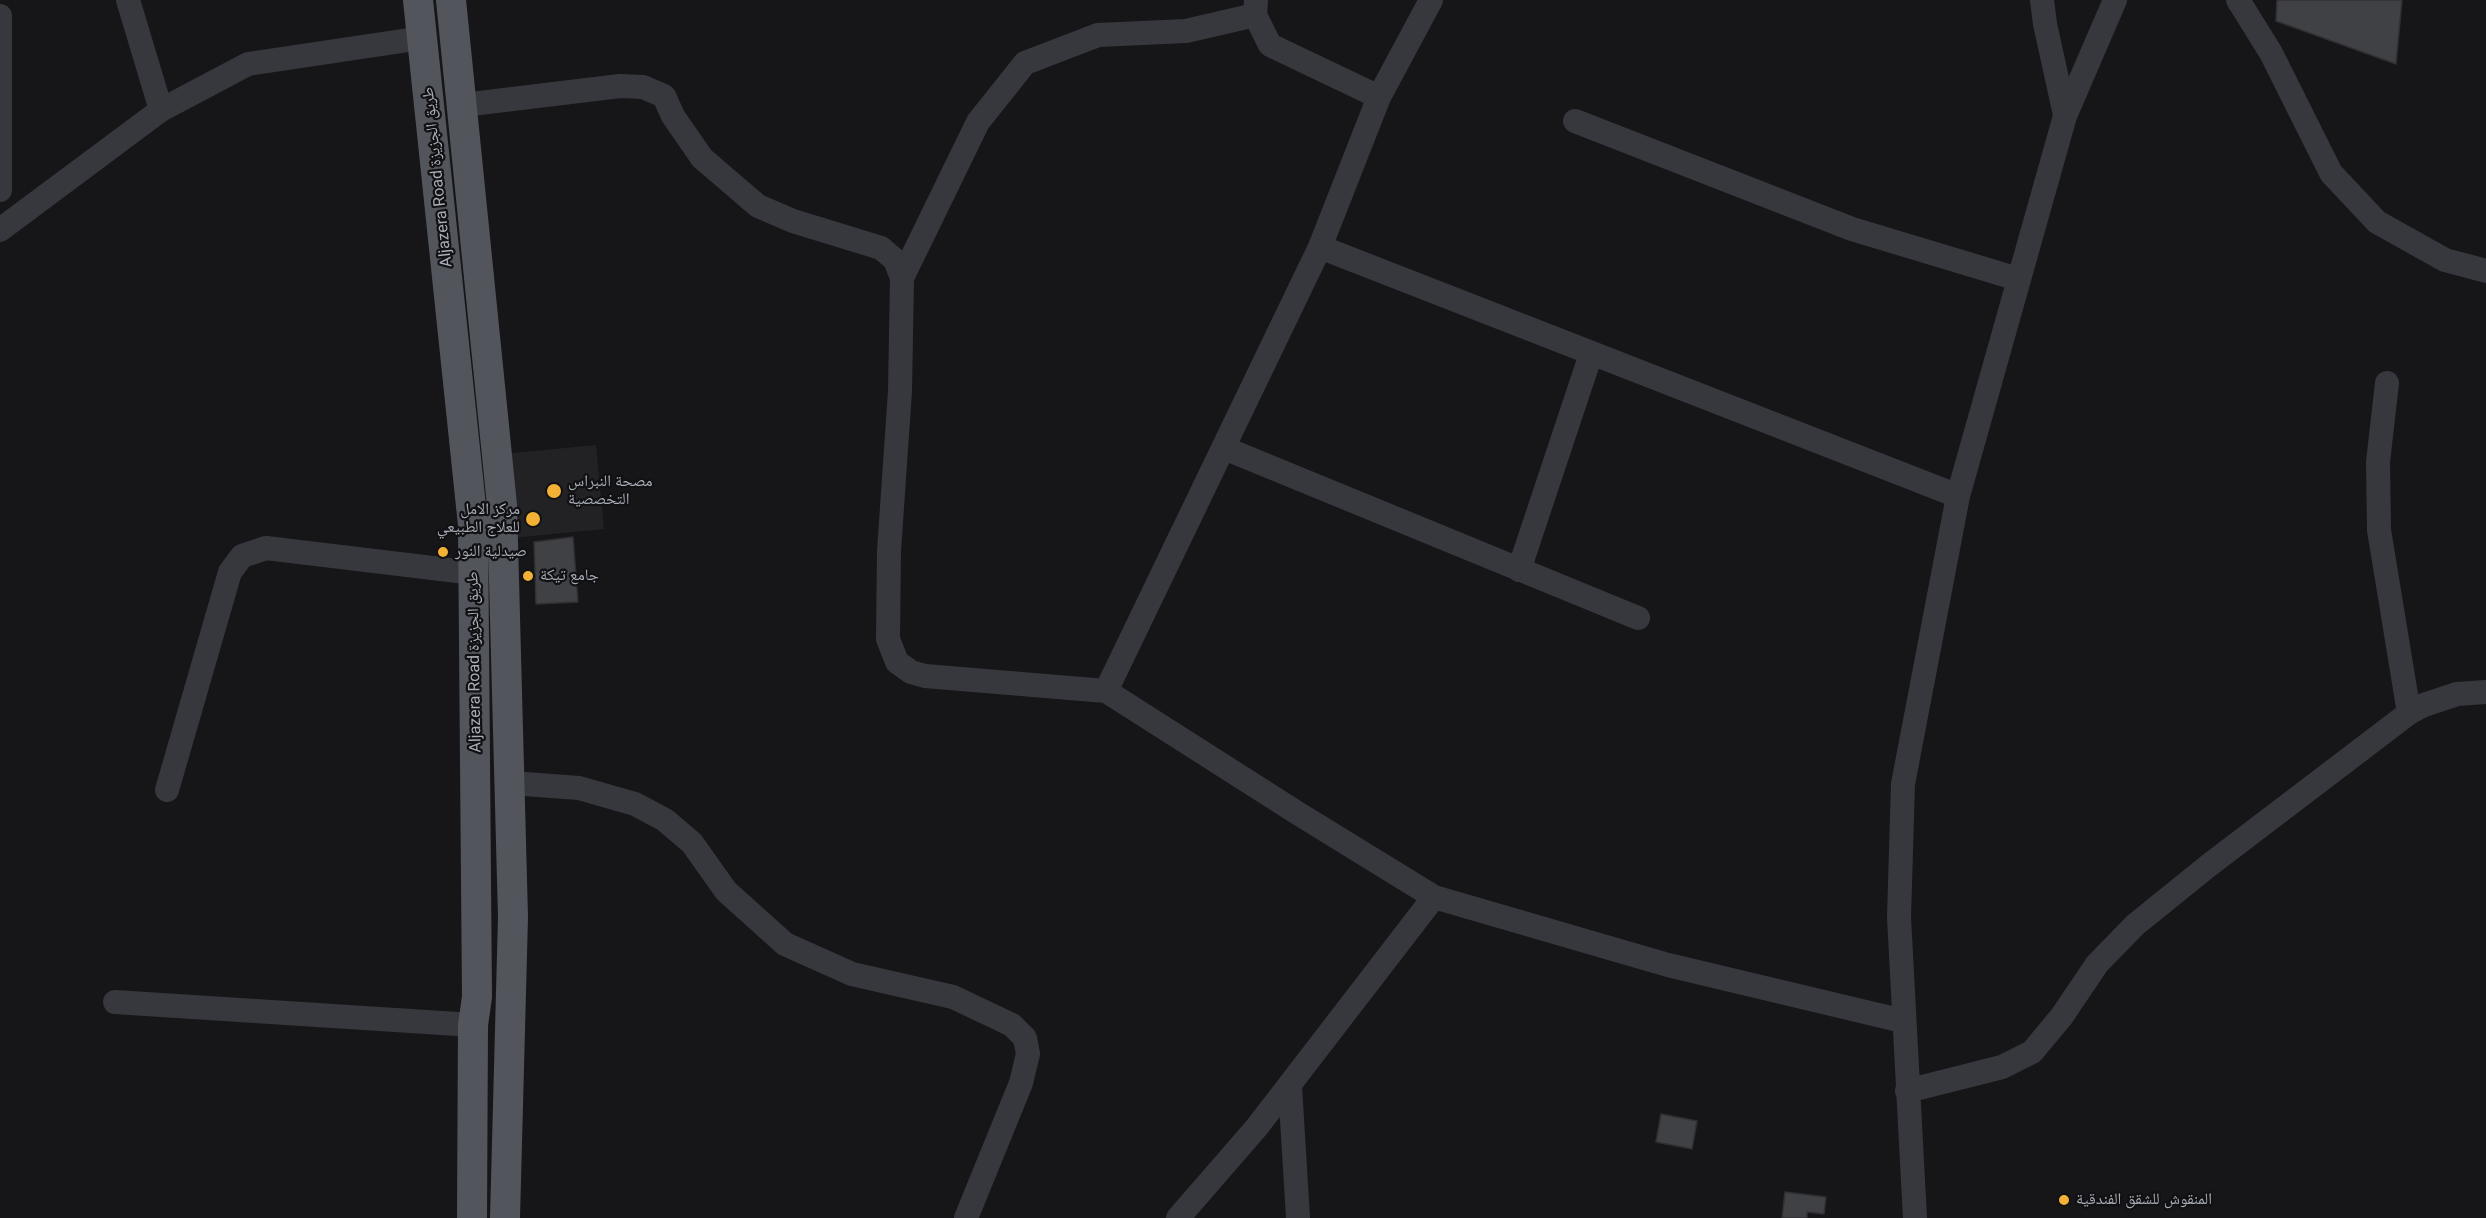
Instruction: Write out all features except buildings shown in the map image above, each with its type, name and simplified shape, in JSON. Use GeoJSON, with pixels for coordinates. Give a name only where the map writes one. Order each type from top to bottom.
{"type":"FeatureCollection","features":[{"type":"Feature","properties":{"kind":"main road","name":"Aljazera Road طريق الجزيزة"},"geometry":{"type":"LineString","coordinates":[[418,0],[462,395],[473,525],[477,997],[473,1025],[472,1218]]}},
{"type":"Feature","properties":{"kind":"main road","name":"Aljazera Road طريق الجزيزة"},"geometry":{"type":"LineString","coordinates":[[451,0],[464,105],[502,504],[512,783],[513,917],[505,1218]]}},
{"type":"Feature","properties":{"kind":"street"},"geometry":{"type":"LineString","coordinates":[[128,0],[160,110]]}},
{"type":"Feature","properties":{"kind":"street"},"geometry":{"type":"LineString","coordinates":[[1106,691],[1320,247],[1379,97],[1431,0]]}},
{"type":"Feature","properties":{"kind":"street"},"geometry":{"type":"LineString","coordinates":[[2042,0],[2065,116]]}},
{"type":"Feature","properties":{"kind":"street"},"geometry":{"type":"LineString","coordinates":[[1915,1218],[1903,1021],[1899,907],[1903,784],[1958,496],[2065,116],[2115,0]]}},
{"type":"Feature","properties":{"kind":"street"},"geometry":{"type":"LineString","coordinates":[[2238,0],[2271,52],[2331,174],[2377,222],[2445,260],[2486,272]]}},
{"type":"Feature","properties":{"kind":"street"},"geometry":{"type":"LineString","coordinates":[[902,278],[978,122],[1025,63],[1098,35],[1186,31],[1255,8],[1270,45],[1379,97]]}},
{"type":"Feature","properties":{"kind":"street"},"geometry":{"type":"LineString","coordinates":[[0,16],[0,190]]}},
{"type":"Feature","properties":{"kind":"street"},"geometry":{"type":"LineString","coordinates":[[0,230],[160,110],[248,64],[422,38]]}},
{"type":"Feature","properties":{"kind":"street"},"geometry":{"type":"LineString","coordinates":[[464,105],[620,86],[643,87],[664,96],[673,116],[702,158],[758,206],[793,221],[881,248],[895,261],[902,278],[900,391],[889,551],[888,639],[897,662],[911,672],[926,676],[1106,691],[1434,897],[1668,965],[1903,1021]]}},
{"type":"Feature","properties":{"kind":"street"},"geometry":{"type":"LineString","coordinates":[[1575,122],[1852,229],[2018,279]]}},
{"type":"Feature","properties":{"kind":"street"},"geometry":{"type":"LineString","coordinates":[[1320,247],[1958,496]]}},
{"type":"Feature","properties":{"kind":"street"},"geometry":{"type":"LineString","coordinates":[[1519,570],[1591,354]]}},
{"type":"Feature","properties":{"kind":"street"},"geometry":{"type":"LineString","coordinates":[[2387,383],[2378,462],[2379,530],[2409,713]]}},
{"type":"Feature","properties":{"kind":"street"},"geometry":{"type":"LineString","coordinates":[[1224,448],[1638,618]]}},
{"type":"Feature","properties":{"kind":"street"},"geometry":{"type":"LineString","coordinates":[[167,790],[230,572],[242,556],[266,548],[474,573]]}},
{"type":"Feature","properties":{"kind":"street"},"geometry":{"type":"LineString","coordinates":[[1907,1091],[2002,1067],[2032,1052],[2062,1016],[2097,964],[2135,925],[2324,776],[2409,713],[2457,694],[2486,692]]}},
{"type":"Feature","properties":{"kind":"street"},"geometry":{"type":"LineString","coordinates":[[512,783],[579,788],[635,804],[665,820],[692,843],[726,891],[785,944],[852,974],[953,997],[1012,1024],[1025,1038],[1028,1054],[1022,1083],[966,1218]]}},
{"type":"Feature","properties":{"kind":"street"},"geometry":{"type":"LineString","coordinates":[[1178,1218],[1207,1188],[1290,1086],[1434,897]]}},
{"type":"Feature","properties":{"kind":"street"},"geometry":{"type":"LineString","coordinates":[[116,1002],[473,1025]]}},
{"type":"Feature","properties":{"kind":"street"},"geometry":{"type":"LineString","coordinates":[[1290,1086],[1298,1218]]}},
{"type":"Feature","properties":{"kind":"shaded area","name":"مصحة النبراس التخصصية"},"geometry":{"type":"Polygon","coordinates":[[[596,445],[604,529],[511,538],[503,454],[596,445]]]}},
{"type":"Feature","properties":{"kind":"place","name":"مصحة النبراس التخصصية"},"geometry":{"type":"Point","coordinates":[554,491]}},
{"type":"Feature","properties":{"kind":"place","name":"مركز الامل للعلاج الطبيعي"},"geometry":{"type":"Point","coordinates":[533,519]}},
{"type":"Feature","properties":{"kind":"place","name":"صيدلية النور"},"geometry":{"type":"Point","coordinates":[443,552]}},
{"type":"Feature","properties":{"kind":"place","name":"جامع تيكة"},"geometry":{"type":"Point","coordinates":[528,576]}},
{"type":"Feature","properties":{"kind":"place","name":"المنقوش للشقق الفندقية"},"geometry":{"type":"Point","coordinates":[2064,1200]}}]}
